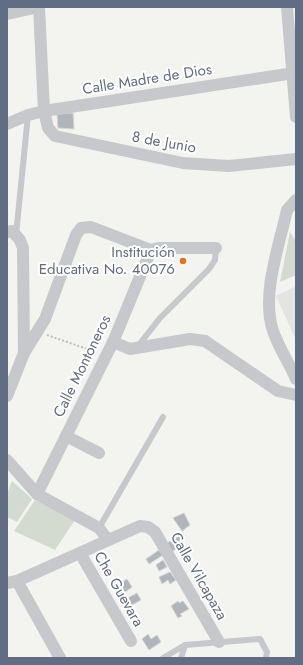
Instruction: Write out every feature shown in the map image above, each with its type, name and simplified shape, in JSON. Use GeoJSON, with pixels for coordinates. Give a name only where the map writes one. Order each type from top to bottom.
{"type":"FeatureCollection","features":[{"type":"Feature","properties":{"kind":"street"},"geometry":{"type":"LineString","coordinates":[[7,14],[39,7]]}},
{"type":"Feature","properties":{"kind":"street","name":"8 de Junio"},"geometry":{"type":"LineString","coordinates":[[39,7],[44,111],[48,128],[59,138],[184,163],[229,166],[296,159]]}},
{"type":"Feature","properties":{"kind":"street"},"geometry":{"type":"LineString","coordinates":[[287,7],[295,75],[296,117]]}},
{"type":"Feature","properties":{"kind":"street","name":"Calle Madre de Dios"},"geometry":{"type":"LineString","coordinates":[[7,124],[28,115],[44,111],[295,75]]}},
{"type":"Feature","properties":{"kind":"street"},"geometry":{"type":"LineString","coordinates":[[295,374],[273,331],[268,292],[287,210],[296,200]]}},
{"type":"Feature","properties":{"kind":"street"},"geometry":{"type":"LineString","coordinates":[[7,396],[24,353],[45,319],[76,234],[81,228],[91,227],[152,250],[158,248],[216,248]]}},
{"type":"Feature","properties":{"kind":"street"},"geometry":{"type":"LineString","coordinates":[[11,234],[20,240],[22,248],[24,353]]}},
{"type":"Feature","properties":{"kind":"street","name":"Calle Montoneros"},"geometry":{"type":"LineString","coordinates":[[37,494],[107,356],[152,250]]}},
{"type":"Feature","properties":{"kind":"street"},"geometry":{"type":"LineString","coordinates":[[113,342],[124,347],[137,348],[190,339],[206,341],[278,391],[296,394]]}},
{"type":"Feature","properties":{"kind":"street"},"geometry":{"type":"LineString","coordinates":[[66,436],[99,453]]}},
{"type":"Feature","properties":{"kind":"street"},"geometry":{"type":"LineString","coordinates":[[7,460],[37,494],[100,528],[108,540],[12,582],[60,658]]}},
{"type":"Feature","properties":{"kind":"street","name":"Calle Vilcapaza"},"geometry":{"type":"LineString","coordinates":[[108,540],[140,526],[148,527],[155,532],[219,642]]}},
{"type":"Feature","properties":{"kind":"street","name":"Che Guevara"},"geometry":{"type":"LineString","coordinates":[[80,553],[131,641]]}},
{"type":"Feature","properties":{"kind":"lane"},"geometry":{"type":"LineString","coordinates":[[11,234],[28,115]]}},
{"type":"Feature","properties":{"kind":"lane"},"geometry":{"type":"LineString","coordinates":[[137,348],[160,318],[209,269],[215,260],[216,248]]}},
{"type":"Feature","properties":{"kind":"lane"},"geometry":{"type":"LineString","coordinates":[[100,528],[163,417]]}},
{"type":"Feature","properties":{"kind":"lane"},"geometry":{"type":"LineString","coordinates":[[163,658],[185,645],[260,639],[267,652],[266,658]]}},
{"type":"Feature","properties":{"kind":"lane"},"geometry":{"type":"LineString","coordinates":[[181,658],[185,645]]}},
{"type":"Feature","properties":{"kind":"path"},"geometry":{"type":"LineString","coordinates":[[37,332],[107,356]]}},
{"type":"Feature","properties":{"kind":"shaded area"},"geometry":{"type":"Polygon","coordinates":[[[290,232],[296,241],[296,275],[280,282],[290,232]]]}},
{"type":"Feature","properties":{"kind":"shaded area"},"geometry":{"type":"Polygon","coordinates":[[[296,286],[296,340],[276,296],[296,286]]]}},
{"type":"Feature","properties":{"kind":"shaded area"},"geometry":{"type":"Polygon","coordinates":[[[12,481],[32,499],[17,522],[7,517],[7,494],[12,481]]]}},
{"type":"Feature","properties":{"kind":"shaded area"},"geometry":{"type":"Polygon","coordinates":[[[35,500],[75,520],[55,550],[14,531],[35,500]]]}},
{"type":"Feature","properties":{"kind":"building"},"geometry":{"type":"Polygon","coordinates":[[[73,113],[74,129],[58,128],[57,114],[73,113]]]}},
{"type":"Feature","properties":{"kind":"building"},"geometry":{"type":"Polygon","coordinates":[[[184,513],[190,525],[182,531],[173,518],[184,513]]]}},
{"type":"Feature","properties":{"kind":"building"},"geometry":{"type":"Polygon","coordinates":[[[183,534],[185,539],[179,542],[182,546],[171,552],[167,543],[183,534]]]}},
{"type":"Feature","properties":{"kind":"building"},"geometry":{"type":"Polygon","coordinates":[[[159,550],[163,555],[149,564],[146,559],[159,550]]]}},
{"type":"Feature","properties":{"kind":"building"},"geometry":{"type":"Polygon","coordinates":[[[163,560],[167,567],[159,571],[156,565],[163,560]]]}},
{"type":"Feature","properties":{"kind":"building"},"geometry":{"type":"Polygon","coordinates":[[[170,572],[176,580],[170,584],[168,580],[162,584],[159,577],[170,572]]]}},
{"type":"Feature","properties":{"kind":"building"},"geometry":{"type":"Polygon","coordinates":[[[127,579],[132,587],[121,595],[114,587],[127,579]]]}},
{"type":"Feature","properties":{"kind":"building"},"geometry":{"type":"Polygon","coordinates":[[[137,593],[141,600],[128,607],[124,600],[137,593]]]}},
{"type":"Feature","properties":{"kind":"building"},"geometry":{"type":"Polygon","coordinates":[[[178,601],[179,603],[183,601],[189,609],[180,614],[182,616],[178,618],[171,606],[178,601]]]}},
{"type":"Feature","properties":{"kind":"building"},"geometry":{"type":"Polygon","coordinates":[[[148,634],[151,639],[157,635],[161,642],[149,650],[142,639],[148,634]]]}},
{"type":"Feature","properties":{"kind":"place","name":"Institución Educativa No. 40076"},"geometry":{"type":"Point","coordinates":[183,261]}}]}
